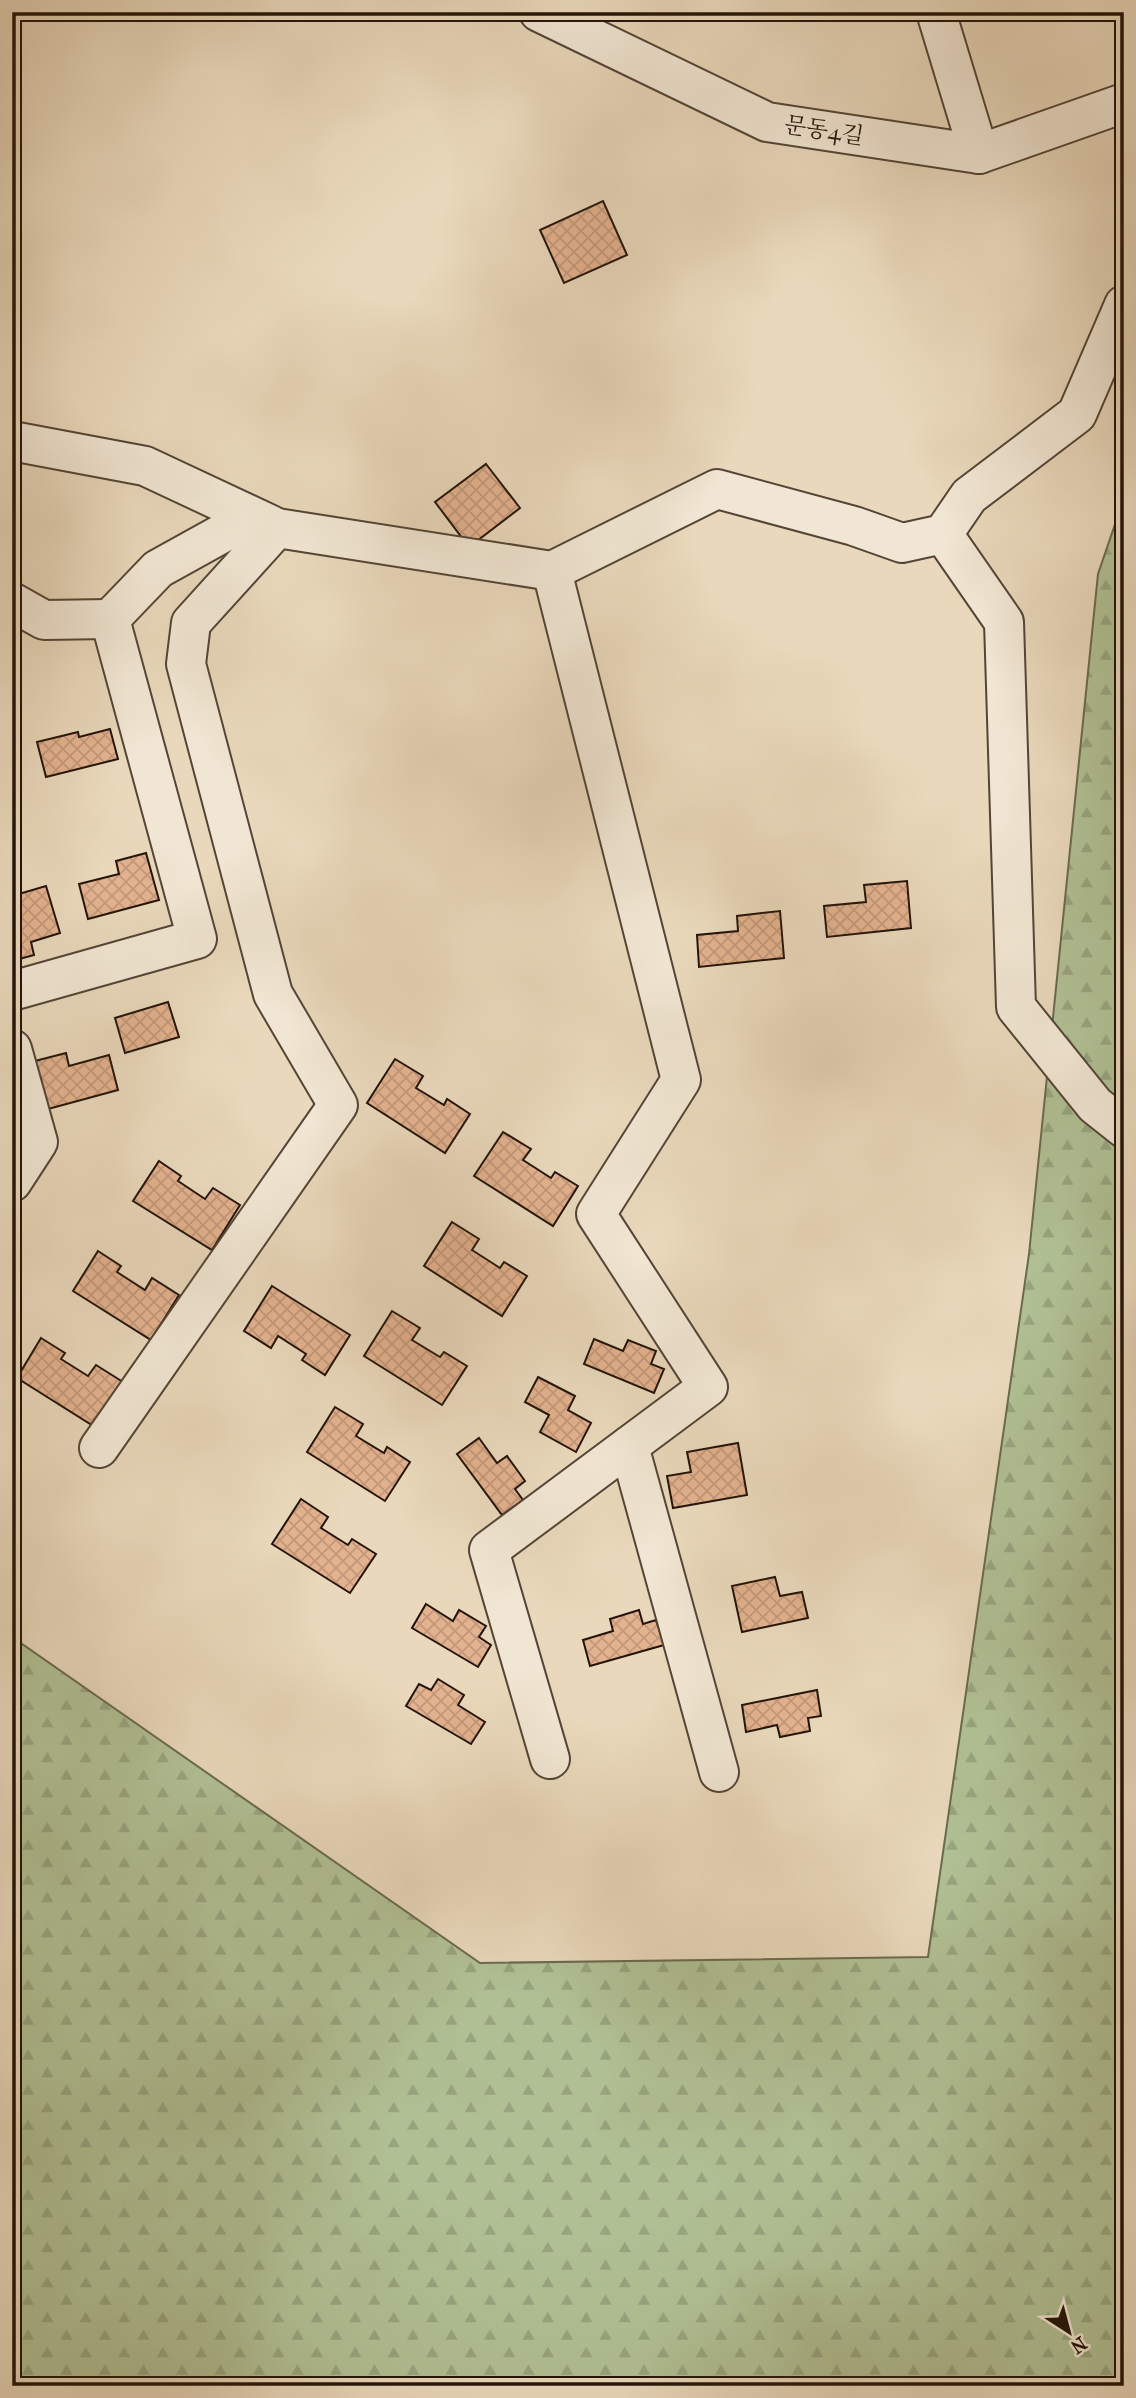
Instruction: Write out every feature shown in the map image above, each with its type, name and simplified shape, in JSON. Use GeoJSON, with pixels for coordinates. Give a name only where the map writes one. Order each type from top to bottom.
{"type":"FeatureCollection","features":[{"type":"Feature","properties":{"kind":"street","name":"문동4길"},"geometry":{"type":"LineString","coordinates":[[539,12],[767,122],[979,154],[1124,103]]}},
{"type":"Feature","properties":{"kind":"street"},"geometry":{"type":"LineString","coordinates":[[936,12],[979,154]]}},
{"type":"Feature","properties":{"kind":"street"},"geometry":{"type":"LineString","coordinates":[[12,602],[44,620],[110,619],[158,569],[232,528],[277,528],[552,572],[717,489],[854,526],[902,543],[943,534],[969,496],[1077,414],[1124,305]]}},
{"type":"Feature","properties":{"kind":"street"},"geometry":{"type":"LineString","coordinates":[[12,440],[145,466],[277,528]]}},
{"type":"Feature","properties":{"kind":"street"},"geometry":{"type":"LineString","coordinates":[[99,1448],[338,1105],[273,994],[186,664],[191,623],[277,528]]}},
{"type":"Feature","properties":{"kind":"street"},"geometry":{"type":"LineString","coordinates":[[943,534],[1004,622],[1016,1007],[1096,1105],[1124,1128]]}},
{"type":"Feature","properties":{"kind":"street"},"geometry":{"type":"LineString","coordinates":[[550,1759],[489,1550],[708,1387],[596,1214],[681,1080],[552,572]]}},
{"type":"Feature","properties":{"kind":"street"},"geometry":{"type":"LineString","coordinates":[[12,991],[197,939],[110,619]]}},
{"type":"Feature","properties":{"kind":"street"},"geometry":{"type":"LineString","coordinates":[[12,1049],[38,1142],[12,1182]]}},
{"type":"Feature","properties":{"kind":"street"},"geometry":{"type":"LineString","coordinates":[[629,1446],[719,1772]]}},
{"type":"Feature","properties":{"kind":"green space"},"geometry":{"type":"Polygon","coordinates":[[[1124,498],[1124,2386],[12,2386],[12,1637],[480,1963],[928,1957],[1029,1254],[1098,574],[1124,498]]]}},
{"type":"Feature","properties":{"kind":"building"},"geometry":{"type":"Polygon","coordinates":[[[169,12],[223,12],[222,20],[169,12]]]}},
{"type":"Feature","properties":{"kind":"building"},"geometry":{"type":"Polygon","coordinates":[[[603,201],[627,255],[564,283],[540,230],[603,201]]]}},
{"type":"Feature","properties":{"kind":"building"},"geometry":{"type":"Polygon","coordinates":[[[486,464],[520,508],[469,547],[435,502],[486,464]]]}},
{"type":"Feature","properties":{"kind":"building"},"geometry":{"type":"Polygon","coordinates":[[[110,729],[118,759],[46,777],[37,742],[78,732],[79,737],[110,729]]]}},
{"type":"Feature","properties":{"kind":"building"},"geometry":{"type":"Polygon","coordinates":[[[146,853],[159,900],[88,919],[79,884],[119,874],[116,861],[146,853]]]}},
{"type":"Feature","properties":{"kind":"building"},"geometry":{"type":"Polygon","coordinates":[[[907,881],[911,928],[827,937],[824,906],[866,902],[864,885],[907,881]]]}},
{"type":"Feature","properties":{"kind":"building"},"geometry":{"type":"Polygon","coordinates":[[[46,886],[60,933],[31,942],[34,955],[12,961],[12,896],[46,886]]]}},
{"type":"Feature","properties":{"kind":"building"},"geometry":{"type":"Polygon","coordinates":[[[780,911],[784,958],[699,967],[697,935],[738,931],[737,916],[780,911]]]}},
{"type":"Feature","properties":{"kind":"building"},"geometry":{"type":"Polygon","coordinates":[[[168,1002],[179,1037],[125,1053],[115,1018],[168,1002]]]}},
{"type":"Feature","properties":{"kind":"building"},"geometry":{"type":"Polygon","coordinates":[[[66,1053],[69,1066],[109,1055],[118,1090],[48,1109],[35,1061],[66,1053]]]}},
{"type":"Feature","properties":{"kind":"building"},"geometry":{"type":"Polygon","coordinates":[[[395,1059],[423,1076],[416,1088],[444,1105],[447,1099],[470,1114],[445,1153],[367,1103],[395,1059]]]}},
{"type":"Feature","properties":{"kind":"building"},"geometry":{"type":"Polygon","coordinates":[[[503,1132],[531,1149],[523,1160],[551,1178],[555,1172],[578,1186],[553,1226],[474,1176],[503,1132]]]}},
{"type":"Feature","properties":{"kind":"building"},"geometry":{"type":"Polygon","coordinates":[[[159,1161],[181,1176],[178,1181],[205,1199],[213,1188],[240,1205],[212,1250],[133,1201],[159,1161]]]}},
{"type":"Feature","properties":{"kind":"building"},"geometry":{"type":"Polygon","coordinates":[[[452,1222],[479,1239],[472,1250],[500,1268],[504,1262],[527,1276],[502,1316],[424,1266],[452,1222]]]}},
{"type":"Feature","properties":{"kind":"building"},"geometry":{"type":"Polygon","coordinates":[[[98,1251],[121,1266],[117,1272],[145,1290],[152,1278],[179,1295],[151,1340],[73,1291],[98,1251]]]}},
{"type":"Feature","properties":{"kind":"building"},"geometry":{"type":"Polygon","coordinates":[[[272,1286],[350,1335],[325,1375],[302,1360],[306,1354],[278,1336],[271,1348],[244,1331],[272,1286]]]}},
{"type":"Feature","properties":{"kind":"building"},"geometry":{"type":"Polygon","coordinates":[[[392,1311],[420,1328],[412,1340],[440,1357],[444,1352],[467,1366],[442,1405],[364,1356],[392,1311]]]}},
{"type":"Feature","properties":{"kind":"building"},"geometry":{"type":"Polygon","coordinates":[[[41,1338],[65,1353],[61,1359],[88,1376],[96,1365],[123,1382],[95,1427],[17,1378],[41,1338]]]}},
{"type":"Feature","properties":{"kind":"building"},"geometry":{"type":"Polygon","coordinates":[[[594,1339],[623,1351],[628,1340],[656,1351],[651,1364],[664,1369],[654,1393],[584,1364],[594,1339]]]}},
{"type":"Feature","properties":{"kind":"building"},"geometry":{"type":"Polygon","coordinates":[[[538,1377],[575,1396],[568,1410],[591,1423],[576,1452],[540,1432],[549,1415],[525,1402],[538,1377]]]}},
{"type":"Feature","properties":{"kind":"building"},"geometry":{"type":"Polygon","coordinates":[[[335,1407],[363,1424],[356,1436],[384,1453],[387,1447],[410,1462],[385,1501],[307,1452],[335,1407]]]}},
{"type":"Feature","properties":{"kind":"building"},"geometry":{"type":"Polygon","coordinates":[[[479,1438],[497,1463],[507,1456],[525,1481],[515,1489],[523,1500],[502,1515],[457,1454],[479,1438]]]}},
{"type":"Feature","properties":{"kind":"building"},"geometry":{"type":"Polygon","coordinates":[[[738,1443],[747,1495],[673,1508],[667,1476],[691,1472],[687,1452],[738,1443]]]}},
{"type":"Feature","properties":{"kind":"building"},"geometry":{"type":"Polygon","coordinates":[[[301,1499],[328,1517],[321,1528],[348,1545],[352,1539],[376,1554],[350,1593],[272,1544],[301,1499]]]}},
{"type":"Feature","properties":{"kind":"building"},"geometry":{"type":"Polygon","coordinates":[[[775,1577],[780,1596],[802,1592],[808,1618],[742,1632],[732,1586],[775,1577]]]}},
{"type":"Feature","properties":{"kind":"building"},"geometry":{"type":"Polygon","coordinates":[[[426,1604],[453,1621],[459,1610],[486,1626],[479,1637],[491,1645],[478,1667],[412,1628],[426,1604]]]}},
{"type":"Feature","properties":{"kind":"building"},"geometry":{"type":"Polygon","coordinates":[[[639,1610],[643,1624],[656,1620],[664,1645],[590,1666],[583,1640],[613,1631],[610,1619],[639,1610]]]}},
{"type":"Feature","properties":{"kind":"building"},"geometry":{"type":"Polygon","coordinates":[[[438,1679],[464,1695],[458,1705],[485,1722],[471,1744],[406,1706],[419,1684],[431,1690],[438,1679]]]}},
{"type":"Feature","properties":{"kind":"building"},"geometry":{"type":"Polygon","coordinates":[[[817,1690],[821,1716],[808,1718],[810,1731],[780,1737],[777,1725],[746,1732],[742,1705],[817,1690]]]}}]}
